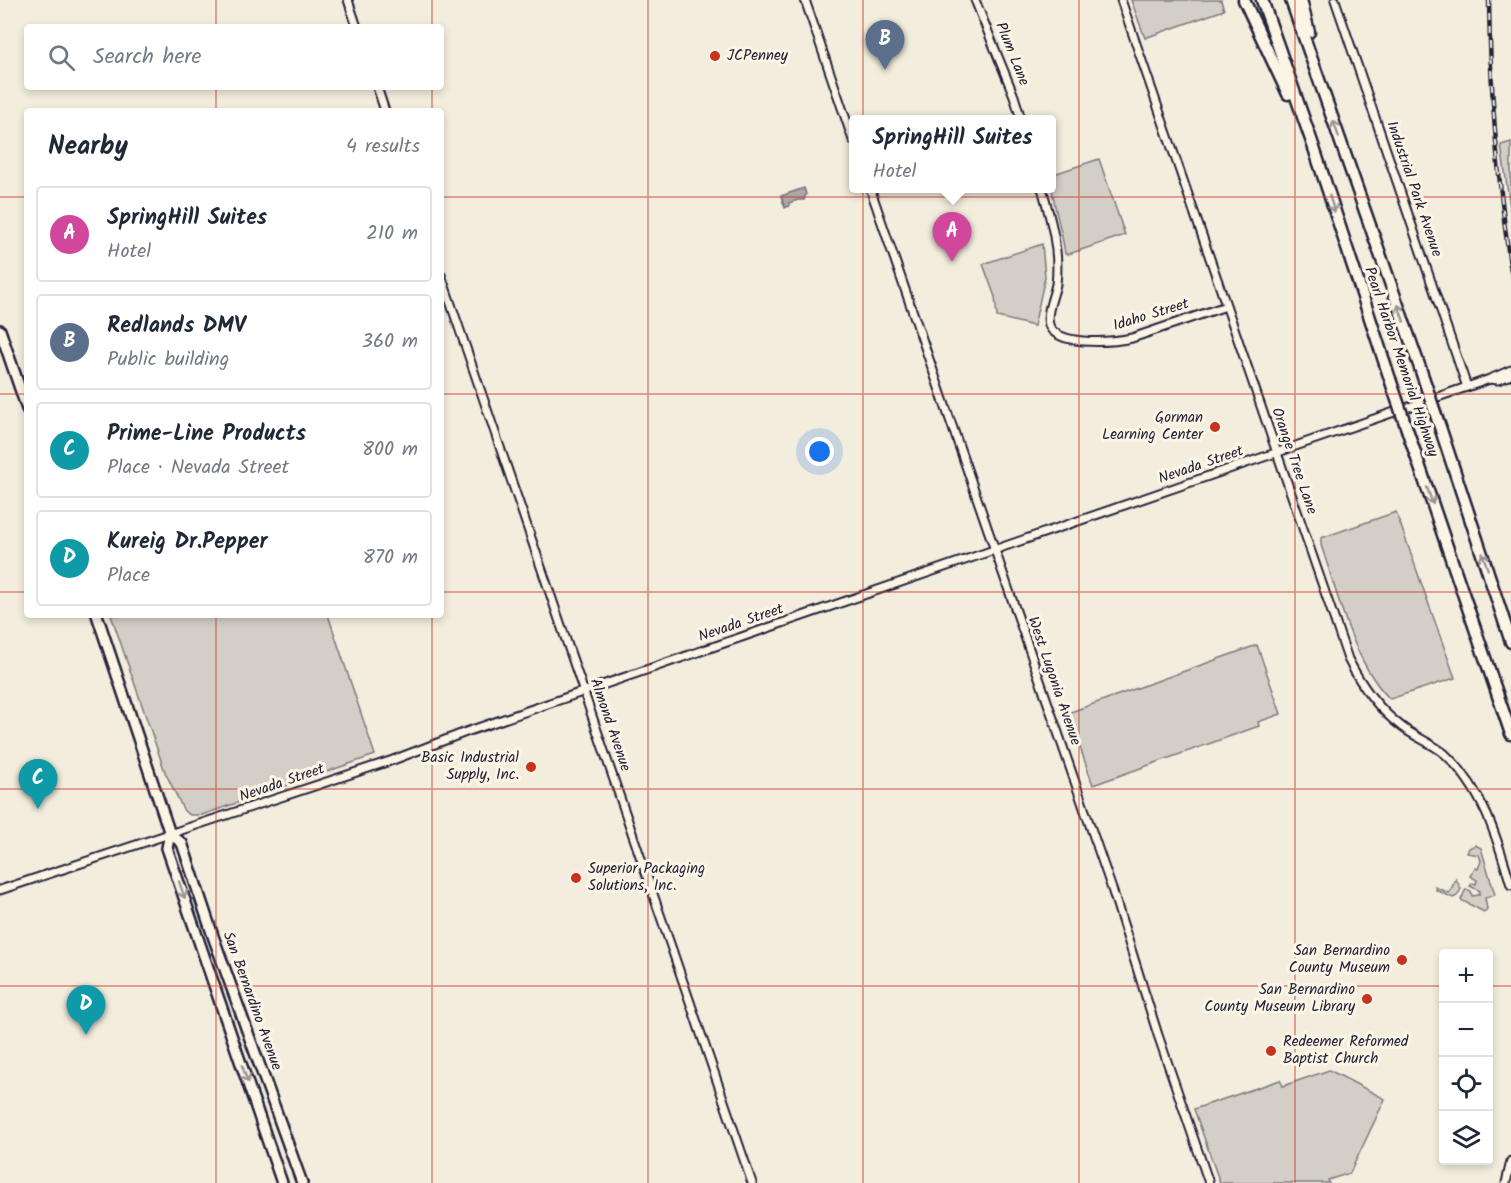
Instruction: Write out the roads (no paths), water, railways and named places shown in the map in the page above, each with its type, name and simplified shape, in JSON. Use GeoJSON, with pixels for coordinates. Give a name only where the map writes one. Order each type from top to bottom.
{"type":"FeatureCollection","features":[{"type":"Feature","properties":{"kind":"highway"},"geometry":{"type":"LineString","coordinates":[[1244,0],[1314,148]]}},
{"type":"Feature","properties":{"kind":"highway","name":"Pearl Harbor Memorial Highway"},"geometry":{"type":"LineString","coordinates":[[1262,0],[1509,729],[1511,747]]}},
{"type":"Feature","properties":{"kind":"highway","name":"Pearl Harbor Memorial Highway"},"geometry":{"type":"LineString","coordinates":[[1291,0],[1442,430],[1510,640]]}},
{"type":"Feature","properties":{"kind":"highway"},"geometry":{"type":"LineString","coordinates":[[1301,0],[1328,105]]}},
{"type":"Feature","properties":{"kind":"main road"},"geometry":{"type":"LineString","coordinates":[[0,330],[24,400]]}},
{"type":"Feature","properties":{"kind":"main road","name":"San Bernardino Avenue"},"geometry":{"type":"LineString","coordinates":[[98,618],[170,834],[167,848],[282,1183]]}},
{"type":"Feature","properties":{"kind":"main road","name":"San Bernardino Avenue"},"geometry":{"type":"LineString","coordinates":[[170,834],[182,843],[216,946],[302,1183]]}},
{"type":"Feature","properties":{"kind":"street"},"geometry":{"type":"LineString","coordinates":[[348,0],[356,24]]}},
{"type":"Feature","properties":{"kind":"street"},"geometry":{"type":"LineString","coordinates":[[805,0],[849,128]]}},
{"type":"Feature","properties":{"kind":"street","name":"Plum Lane"},"geometry":{"type":"LineString","coordinates":[[975,0],[1020,115]]}},
{"type":"Feature","properties":{"kind":"street","name":"Orange Tree Lane"},"geometry":{"type":"LineString","coordinates":[[1121,0],[1344,650],[1353,670],[1378,706],[1402,727],[1444,754],[1475,792],[1488,814],[1511,885]]}},
{"type":"Feature","properties":{"kind":"street","name":"Industrial Park Avenue"},"geometry":{"type":"LineString","coordinates":[[1335,0],[1467,387]]}},
{"type":"Feature","properties":{"kind":"street"},"geometry":{"type":"LineString","coordinates":[[378,90],[384,108]]}},
{"type":"Feature","properties":{"kind":"street","name":"West Lugonia Avenue"},"geometry":{"type":"LineString","coordinates":[[871,193],[1113,892],[1158,1035],[1209,1183]]}},
{"type":"Feature","properties":{"kind":"street","name":"Idaho Street"},"geometry":{"type":"LineString","coordinates":[[1043,193],[1056,244],[1056,283],[1048,318],[1050,327],[1059,334],[1088,342],[1116,341],[1132,338],[1226,306]]}},
{"type":"Feature","properties":{"kind":"street","name":"Almond Avenue"},"geometry":{"type":"LineString","coordinates":[[444,284],[752,1183]]}},
{"type":"Feature","properties":{"kind":"street","name":"Nevada Street"},"geometry":{"type":"LineString","coordinates":[[0,890],[393,760],[1511,370]]}},
{"type":"Feature","properties":{"kind":"street","name":"Nevada Street"},"geometry":{"type":"LineString","coordinates":[[1490,379],[1498,380],[1511,375]]}},
{"type":"Feature","properties":{"kind":"street"},"geometry":{"type":"LineString","coordinates":[[1506,1183],[1511,1161]]}},
{"type":"Feature","properties":{"kind":"railway"},"geometry":{"type":"LineString","coordinates":[[1489,0],[1495,137],[1511,272]]}},
{"type":"Feature","properties":{"kind":"place","name":"JCPenney"},"geometry":{"type":"Point","coordinates":[715,56]}},
{"type":"Feature","properties":{"kind":"place","name":"Redlands DMV"},"geometry":{"type":"Point","coordinates":[885,70]}},
{"type":"Feature","properties":{"kind":"place","name":"SpringHill Suites"},"geometry":{"type":"Point","coordinates":[952,262]}},
{"type":"Feature","properties":{"kind":"place","name":"Gorman Learning Center"},"geometry":{"type":"Point","coordinates":[1215,427]}},
{"type":"Feature","properties":{"kind":"place","name":"Basic Industrial Supply, Inc."},"geometry":{"type":"Point","coordinates":[531,767]}},
{"type":"Feature","properties":{"kind":"place","name":"Prime-Line Products"},"geometry":{"type":"Point","coordinates":[38,809]}},
{"type":"Feature","properties":{"kind":"place","name":"Superior Packaging Solutions, Inc."},"geometry":{"type":"Point","coordinates":[576,878]}},
{"type":"Feature","properties":{"kind":"place","name":"San Bernardino County Museum"},"geometry":{"type":"Point","coordinates":[1402,960]}},
{"type":"Feature","properties":{"kind":"place","name":"San Bernardino County Museum Library"},"geometry":{"type":"Point","coordinates":[1367,999]}},
{"type":"Feature","properties":{"kind":"place","name":"Kureig Dr.Pepper"},"geometry":{"type":"Point","coordinates":[86,1035]}},
{"type":"Feature","properties":{"kind":"place","name":"Redeemer Reformed Baptist Church"},"geometry":{"type":"Point","coordinates":[1271,1051]}}]}
